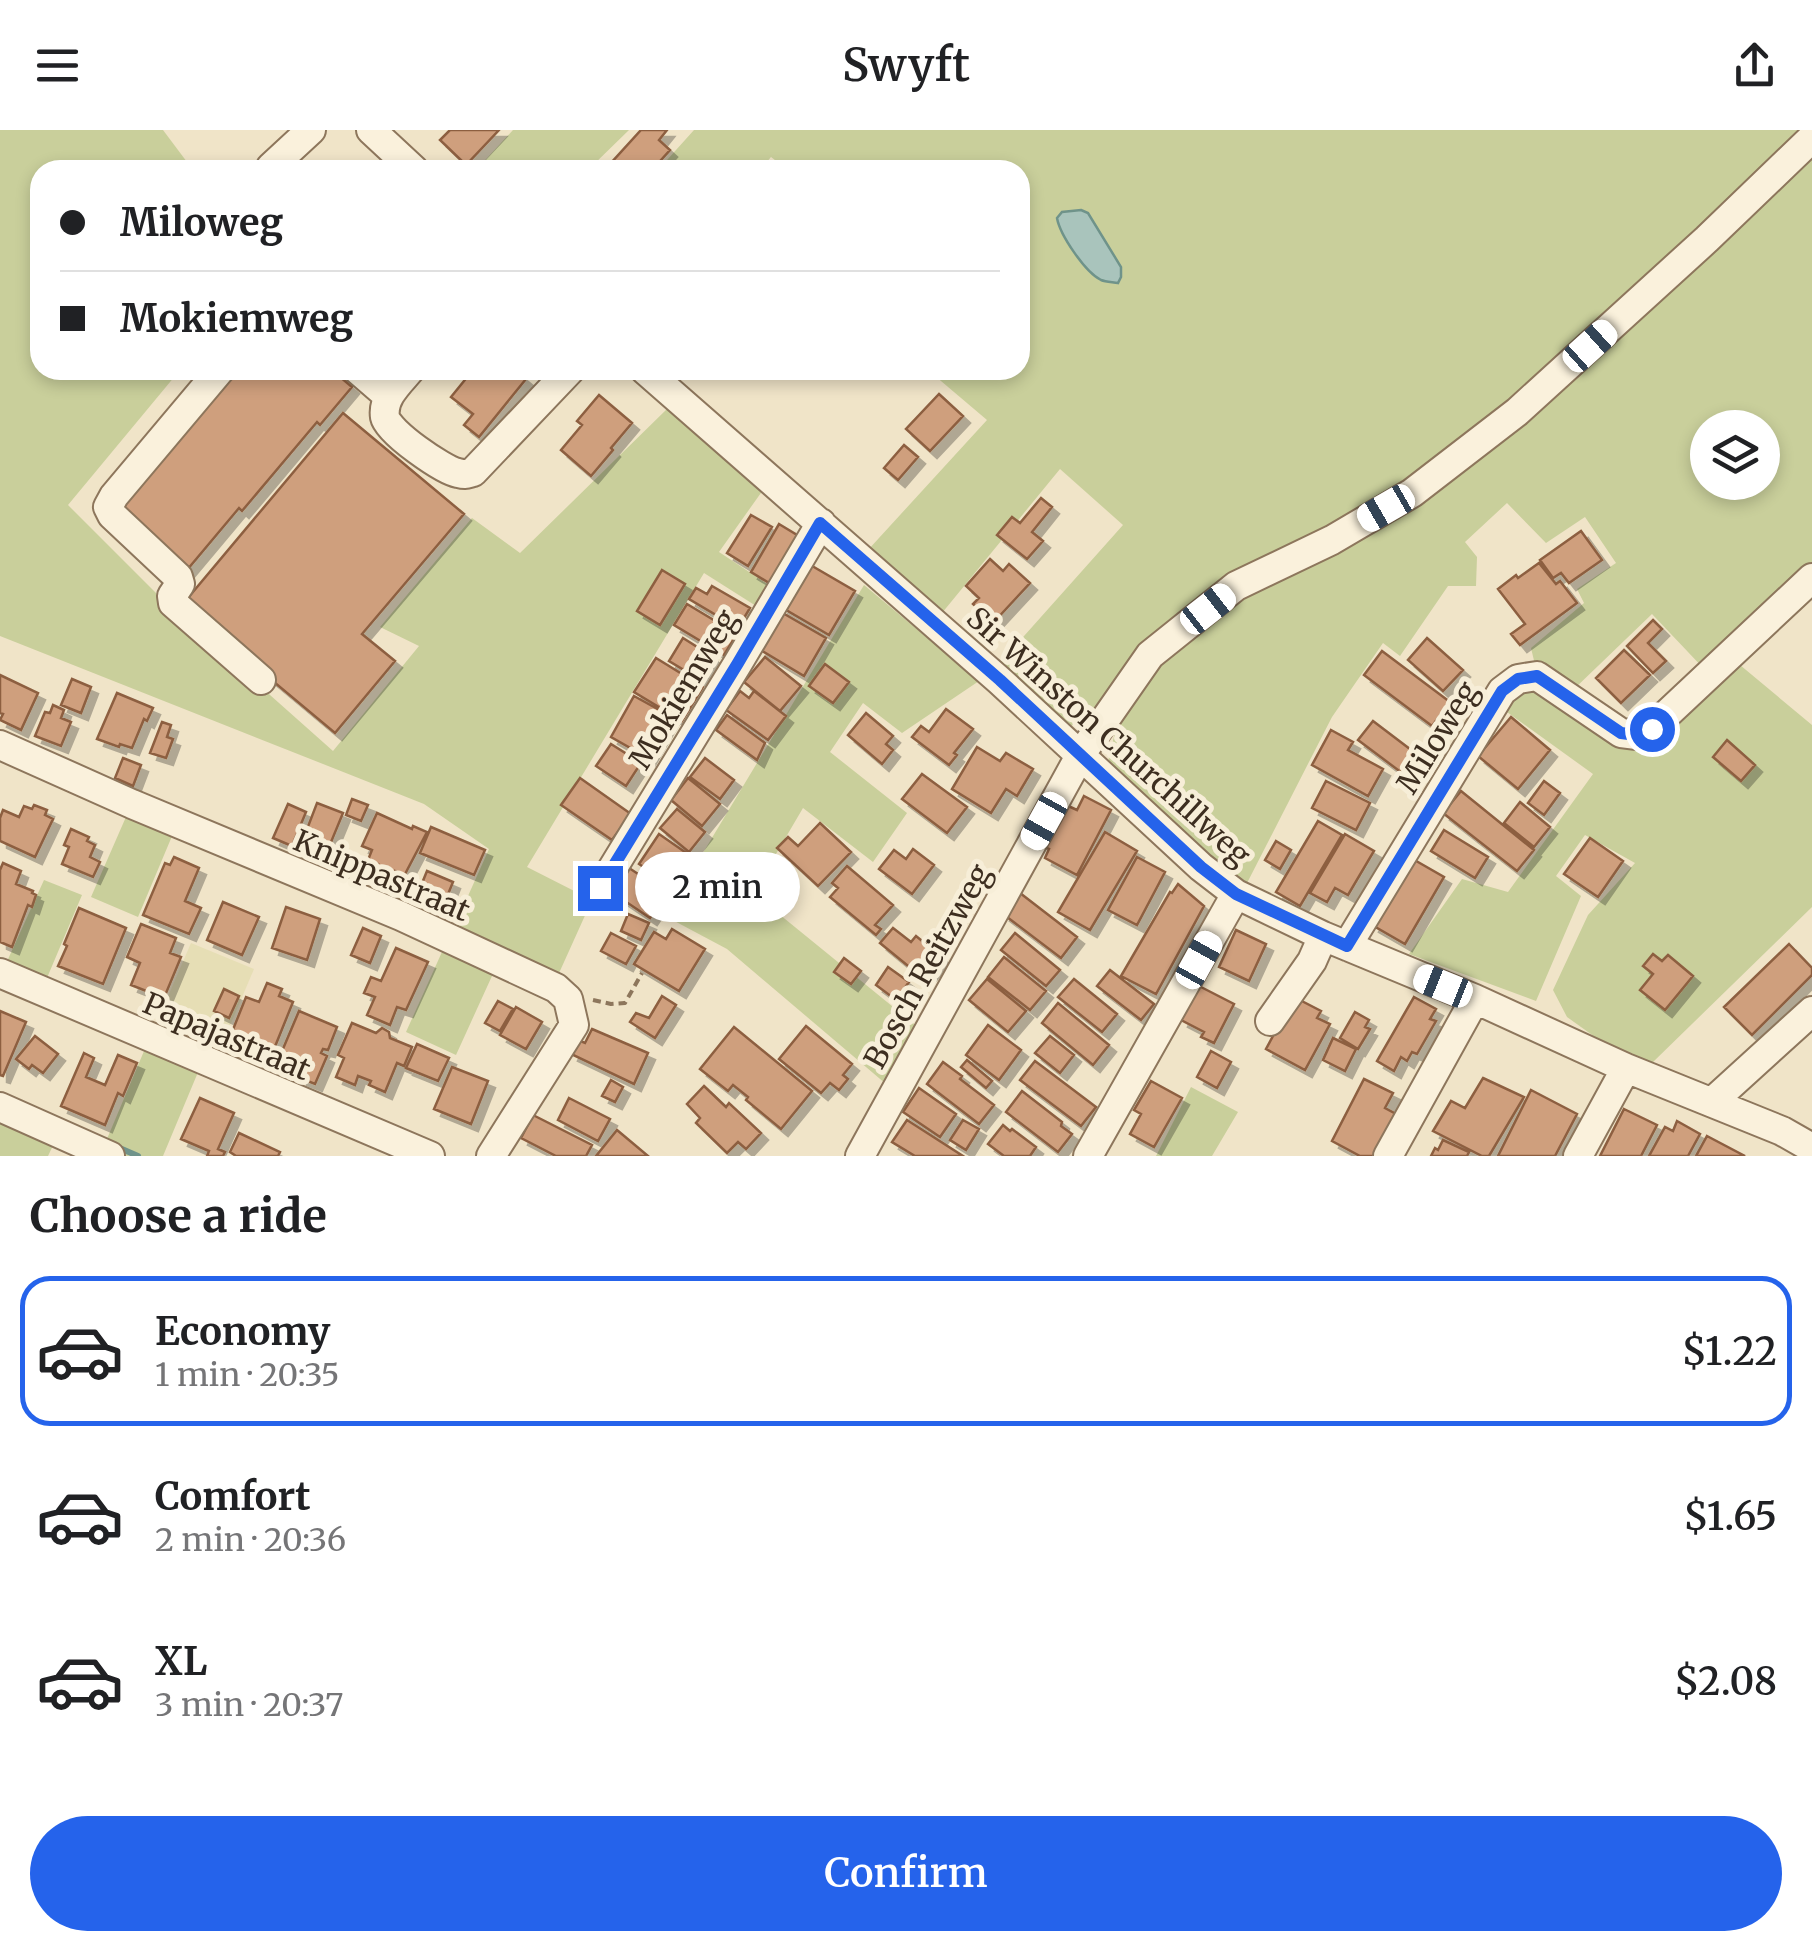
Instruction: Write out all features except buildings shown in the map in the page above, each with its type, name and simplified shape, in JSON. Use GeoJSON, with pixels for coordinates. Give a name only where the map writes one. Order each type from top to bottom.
{"type":"FeatureCollection","features":[{"type":"Feature","properties":{"kind":"street"},"geometry":{"type":"LineString","coordinates":[[278,160],[311,130]]}},
{"type":"Feature","properties":{"kind":"street"},"geometry":{"type":"LineString","coordinates":[[371,130],[396,160]]}},
{"type":"Feature","properties":{"kind":"street","name":"Bosch Reitzweg"},"geometry":{"type":"LineString","coordinates":[[860,1156],[1081,754],[1150,655],[1236,586],[1332,540],[1412,493],[1517,412],[1812,138]]}},
{"type":"Feature","properties":{"kind":"street"},"geometry":{"type":"LineString","coordinates":[[212,380],[108,507],[112,516],[178,576],[180,584],[172,596],[173,603],[261,680]]}},
{"type":"Feature","properties":{"kind":"street"},"geometry":{"type":"LineString","coordinates":[[370,380],[388,396]]}},
{"type":"Feature","properties":{"kind":"street"},"geometry":{"type":"LineString","coordinates":[[402,380],[388,396],[386,422],[396,434],[463,475],[473,472],[560,380]]}},
{"type":"Feature","properties":{"kind":"street","name":"Sir Winston Churchillweg"},"geometry":{"type":"LineString","coordinates":[[656,380],[1000,680],[1201,867],[1236,894],[1626,1068],[1782,1131],[1812,1148]]}},
{"type":"Feature","properties":{"kind":"street","name":"Mokiemweg"},"geometry":{"type":"LineString","coordinates":[[600,888],[820,523]]}},
{"type":"Feature","properties":{"kind":"street","name":"Miloweg"},"geometry":{"type":"LineString","coordinates":[[1335,941],[1502,691],[1518,679],[1537,676],[1621,733],[1636,735],[1652,729],[1812,578]]}},
{"type":"Feature","properties":{"kind":"street","name":"Knippastraat"},"geometry":{"type":"LineString","coordinates":[[0,745],[401,916],[556,988],[568,1000]]}},
{"type":"Feature","properties":{"kind":"street"},"geometry":{"type":"LineString","coordinates":[[1088,1156],[1236,894]]}},
{"type":"Feature","properties":{"kind":"street"},"geometry":{"type":"LineString","coordinates":[[1270,1021],[1312,961],[1335,941]]}},
{"type":"Feature","properties":{"kind":"street","name":"Papajastraat"},"geometry":{"type":"LineString","coordinates":[[0,973],[430,1156]]}},
{"type":"Feature","properties":{"kind":"street"},"geometry":{"type":"LineString","coordinates":[[491,1156],[574,1024],[568,1000]]}},
{"type":"Feature","properties":{"kind":"street"},"geometry":{"type":"LineString","coordinates":[[1388,1156],[1475,1000]]}},
{"type":"Feature","properties":{"kind":"street"},"geometry":{"type":"LineString","coordinates":[[1712,1102],[1812,1011]]}},
{"type":"Feature","properties":{"kind":"street"},"geometry":{"type":"LineString","coordinates":[[1578,1156],[1626,1068]]}},
{"type":"Feature","properties":{"kind":"street"},"geometry":{"type":"LineString","coordinates":[[0,1107],[110,1156]]}},
{"type":"Feature","properties":{"kind":"path"},"geometry":{"type":"LineString","coordinates":[[568,1000],[621,1005],[626,1003],[642,973]]}},
{"type":"Feature","properties":{"kind":"shaded area"},"geometry":{"type":"Polygon","coordinates":[[[191,943],[254,969],[223,1042],[160,1015],[191,943]]]}},
{"type":"Feature","properties":{"kind":"green space"},"geometry":{"type":"Polygon","coordinates":[[[0,130],[163,130],[186,160],[30,160],[30,380],[172,380],[68,505],[161,598],[333,751],[419,646],[380,627],[472,518],[520,553],[667,409],[763,490],[719,552],[778,591],[764,611],[704,573],[527,867],[592,900],[555,982],[451,934],[489,849],[424,804],[0,636],[0,130]]]}},
{"type":"Feature","properties":{"kind":"green space"},"geometry":{"type":"Polygon","coordinates":[[[513,130],[629,130],[598,160],[485,160],[513,130]]]}},
{"type":"Feature","properties":{"kind":"green space"},"geometry":{"type":"Polygon","coordinates":[[[694,130],[1802,130],[1700,236],[1481,430],[1386,502],[1134,660],[1088,716],[1071,726],[999,664],[1123,525],[1060,469],[942,613],[868,550],[987,420],[940,380],[1030,380],[1030,160],[667,160],[694,130]]]}},
{"type":"Feature","properties":{"kind":"green space"},"geometry":{"type":"Polygon","coordinates":[[[1812,143],[1812,571],[1706,671],[1652,614],[1572,691],[1536,669],[1531,648],[1584,603],[1577,589],[1616,563],[1585,517],[1546,543],[1507,503],[1465,542],[1477,557],[1476,586],[1448,586],[1400,656],[1383,643],[1332,717],[1245,887],[1230,880],[1107,766],[1120,711],[1152,664],[1235,600],[1369,532],[1812,143]]]}},
{"type":"Feature","properties":{"kind":"green space"},"geometry":{"type":"Polygon","coordinates":[[[864,585],[979,681],[902,733],[863,703],[830,752],[907,813],[873,862],[803,808],[753,893],[919,1028],[886,1084],[727,949],[665,916],[864,585]]]}},
{"type":"Feature","properties":{"kind":"green space"},"geometry":{"type":"Polygon","coordinates":[[[1734,660],[1812,725],[1812,907],[1652,1063],[1595,1037],[1567,1017],[1553,990],[1588,915],[1635,863],[1585,835],[1556,876],[1581,896],[1536,1001],[1409,954],[1462,879],[1508,892],[1593,774],[1500,707],[1534,683],[1629,741],[1734,660]]]}},
{"type":"Feature","properties":{"kind":"green space"},"geometry":{"type":"Polygon","coordinates":[[[129,810],[175,829],[138,917],[91,897],[129,810]]]}},
{"type":"Feature","properties":{"kind":"green space"},"geometry":{"type":"Polygon","coordinates":[[[44,880],[82,895],[44,985],[4,968],[44,880]]]}},
{"type":"Feature","properties":{"kind":"green space"},"geometry":{"type":"Polygon","coordinates":[[[446,943],[497,965],[456,1055],[406,1032],[446,943]]]}},
{"type":"Feature","properties":{"kind":"green space"},"geometry":{"type":"Polygon","coordinates":[[[147,1044],[201,1065],[163,1156],[127,1156],[104,1146],[147,1044]]]}},
{"type":"Feature","properties":{"kind":"green space"},"geometry":{"type":"Polygon","coordinates":[[[1191,1087],[1238,1112],[1212,1156],[1156,1156],[1191,1087]]]}},
{"type":"Feature","properties":{"kind":"green space"},"geometry":{"type":"Polygon","coordinates":[[[0,1111],[57,1137],[48,1156],[0,1156],[0,1111]]]}},
{"type":"Feature","properties":{"kind":"water"},"geometry":{"type":"Polygon","coordinates":[[[1062,212],[1088,213],[1121,267],[1118,283],[1095,276],[1063,234],[1057,218],[1062,212]]]}},
{"type":"Feature","properties":{"kind":"waterway"},"geometry":{"type":"LineString","coordinates":[[115,1146],[138,1156]]}},
{"type":"Feature","properties":{"kind":"route"},"geometry":{"type":"LineString","coordinates":[[600,888],[820,523],[1000,680],[1201,867],[1236,894],[1347,946],[1502,691],[1518,679],[1537,676],[1621,733],[1636,735],[1652,729]]}}]}
